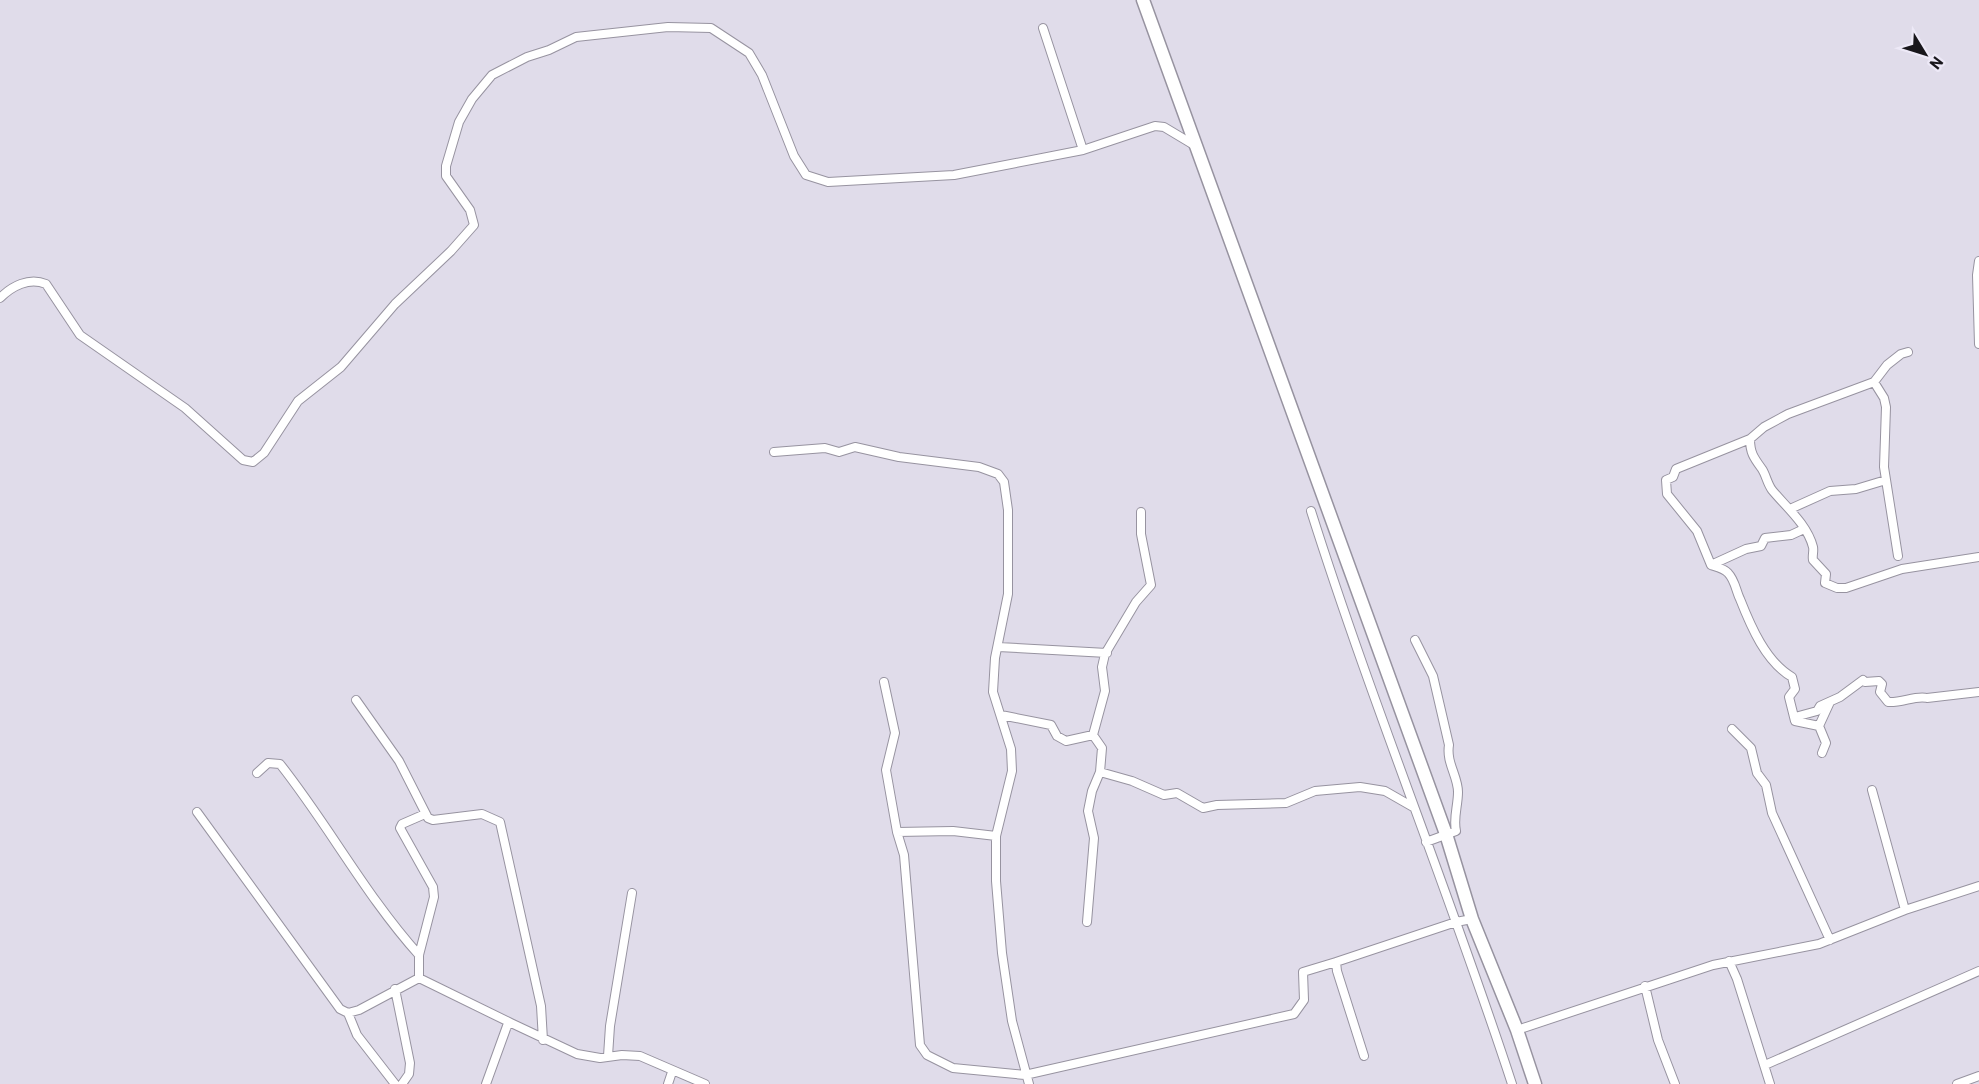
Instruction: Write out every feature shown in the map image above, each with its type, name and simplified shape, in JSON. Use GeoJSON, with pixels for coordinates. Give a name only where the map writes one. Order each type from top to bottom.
{"type":"FeatureCollection","features":[{"type":"Feature","properties":{"kind":"main road"},"geometry":{"type":"LineString","coordinates":[[1143,0],[1446,834],[1472,918],[1517,1030],[1535,1084]]}},
{"type":"Feature","properties":{"kind":"street"},"geometry":{"type":"LineString","coordinates":[[0,298],[8,290],[28,282],[46,284],[80,335],[185,408],[243,460],[253,462],[264,453],[298,401],[341,367],[395,304],[451,251],[474,225],[470,210],[446,176],[446,166],[459,122],[472,99],[492,75],[527,57],[549,50],[576,37],[668,27],[711,28],[749,53],[762,75],[794,156],[806,174],[816,179],[848,182],[954,175],[1083,150],[1155,126],[1164,127],[1194,145]]}},
{"type":"Feature","properties":{"kind":"street"},"geometry":{"type":"LineString","coordinates":[[1043,28],[1083,150]]}},
{"type":"Feature","properties":{"kind":"street"},"geometry":{"type":"LineString","coordinates":[[1979,261],[1977,275],[1979,344]]}},
{"type":"Feature","properties":{"kind":"street"},"geometry":{"type":"LineString","coordinates":[[1819,726],[1805,725],[1795,721],[1789,697],[1795,689],[1792,677],[1780,670],[1770,657],[1757,635],[1728,572],[1711,565],[1697,531],[1667,494],[1666,480],[1673,477],[1676,469],[1750,439],[1764,427],[1788,414],[1874,382],[1887,365],[1901,354],[1908,352]]}},
{"type":"Feature","properties":{"kind":"street"},"geometry":{"type":"LineString","coordinates":[[1874,382],[1884,398],[1886,407],[1886,480],[1898,556]]}},
{"type":"Feature","properties":{"kind":"street"},"geometry":{"type":"LineString","coordinates":[[1750,439],[1750,451],[1755,461],[1763,470],[1773,491],[1804,529],[1814,548],[1813,560],[1826,574],[1825,584],[1846,588],[1902,569],[1979,557]]}},
{"type":"Feature","properties":{"kind":"street"},"geometry":{"type":"LineString","coordinates":[[774,452],[825,448],[839,452],[855,447],[899,457],[979,467],[998,474],[1004,482],[1008,510],[1009,573],[993,692],[1011,749],[1012,771],[996,836],[1002,953],[1012,1021],[1029,1084]]}},
{"type":"Feature","properties":{"kind":"street"},"geometry":{"type":"LineString","coordinates":[[1790,509],[1830,491],[1856,489],[1886,480]]}},
{"type":"Feature","properties":{"kind":"street"},"geometry":{"type":"LineString","coordinates":[[1311,511],[1345,617],[1456,922],[1512,1084]]}},
{"type":"Feature","properties":{"kind":"street"},"geometry":{"type":"LineString","coordinates":[[1087,922],[1094,838],[1088,811],[1092,791],[1100,772],[1102,748],[1093,735],[1105,691],[1102,667],[1107,653],[1136,602],[1151,585],[1141,534],[1141,512]]}},
{"type":"Feature","properties":{"kind":"street"},"geometry":{"type":"LineString","coordinates":[[1711,565],[1746,549],[1761,546],[1765,538],[1791,535],[1804,529]]}},
{"type":"Feature","properties":{"kind":"street"},"geometry":{"type":"LineString","coordinates":[[1415,640],[1433,676],[1449,746],[1447,755],[1459,790],[1454,823],[1456,831],[1426,842]]}},
{"type":"Feature","properties":{"kind":"street"},"geometry":{"type":"LineString","coordinates":[[998,647],[1107,653]]}},
{"type":"Feature","properties":{"kind":"street"},"geometry":{"type":"LineString","coordinates":[[1795,717],[1817,711],[1863,680],[1865,682],[1879,681],[1882,684],[1880,692],[1888,702],[1902,703],[1921,697],[1979,692]]}},
{"type":"Feature","properties":{"kind":"street"},"geometry":{"type":"LineString","coordinates":[[884,682],[895,733],[886,770],[897,832],[904,855],[908,886],[920,1045],[927,1055],[953,1068],[1025,1075],[1294,1014],[1304,1000],[1303,972],[1472,918]]}},
{"type":"Feature","properties":{"kind":"street"},"geometry":{"type":"LineString","coordinates":[[356,700],[399,760],[425,814],[433,820],[482,814],[500,822],[541,1006],[543,1040]]}},
{"type":"Feature","properties":{"kind":"street"},"geometry":{"type":"LineString","coordinates":[[1822,753],[1826,743],[1819,726],[1831,700]]}},
{"type":"Feature","properties":{"kind":"street"},"geometry":{"type":"LineString","coordinates":[[1001,716],[1051,725],[1057,736],[1066,741],[1093,735]]}},
{"type":"Feature","properties":{"kind":"street"},"geometry":{"type":"LineString","coordinates":[[1732,729],[1751,747],[1757,773],[1766,785],[1776,824],[1830,940]]}},
{"type":"Feature","properties":{"kind":"street"},"geometry":{"type":"LineString","coordinates":[[257,772],[268,763],[280,765],[319,816],[390,922],[419,955]]}},
{"type":"Feature","properties":{"kind":"street"},"geometry":{"type":"LineString","coordinates":[[1100,772],[1132,781],[1152,792],[1164,795],[1177,793],[1203,808],[1217,805],[1286,803],[1315,791],[1360,788],[1385,791],[1413,807]]}},
{"type":"Feature","properties":{"kind":"street"},"geometry":{"type":"LineString","coordinates":[[1872,790],[1905,910]]}},
{"type":"Feature","properties":{"kind":"street"},"geometry":{"type":"LineString","coordinates":[[197,812],[329,995],[340,1009],[348,1013],[357,1035],[395,1084]]}},
{"type":"Feature","properties":{"kind":"street"},"geometry":{"type":"LineString","coordinates":[[419,978],[419,955],[434,897],[434,887],[400,828],[402,824],[425,814]]}},
{"type":"Feature","properties":{"kind":"street"},"geometry":{"type":"LineString","coordinates":[[897,832],[953,831],[996,836]]}},
{"type":"Feature","properties":{"kind":"street"},"geometry":{"type":"LineString","coordinates":[[1517,1030],[1645,986],[1729,961],[1749,959],[1774,951],[1801,948],[1830,940],[1905,910],[1979,886]]}},
{"type":"Feature","properties":{"kind":"street"},"geometry":{"type":"LineString","coordinates":[[608,1056],[610,1026],[632,893]]}},
{"type":"Feature","properties":{"kind":"street"},"geometry":{"type":"LineString","coordinates":[[1729,961],[1737,979],[1770,1084]]}},
{"type":"Feature","properties":{"kind":"street"},"geometry":{"type":"LineString","coordinates":[[1336,962],[1364,1056]]}},
{"type":"Feature","properties":{"kind":"street"},"geometry":{"type":"LineString","coordinates":[[1765,1065],[1979,971]]}},
{"type":"Feature","properties":{"kind":"street"},"geometry":{"type":"LineString","coordinates":[[348,1013],[419,978]]}},
{"type":"Feature","properties":{"kind":"street"},"geometry":{"type":"LineString","coordinates":[[419,978],[511,1023],[517,1023],[543,1040],[593,1058],[640,1056],[672,1072],[705,1084]]}},
{"type":"Feature","properties":{"kind":"street"},"geometry":{"type":"LineString","coordinates":[[1645,986],[1658,1040],[1675,1084]]}},
{"type":"Feature","properties":{"kind":"street"},"geometry":{"type":"LineString","coordinates":[[395,989],[410,1063],[409,1074],[402,1084]]}},
{"type":"Feature","properties":{"kind":"street"},"geometry":{"type":"LineString","coordinates":[[486,1084],[507,1026],[511,1023]]}},
{"type":"Feature","properties":{"kind":"street"},"geometry":{"type":"LineString","coordinates":[[668,1084],[672,1072]]}},
{"type":"Feature","properties":{"kind":"street"},"geometry":{"type":"LineString","coordinates":[[1957,1084],[1979,1076]]}}]}
